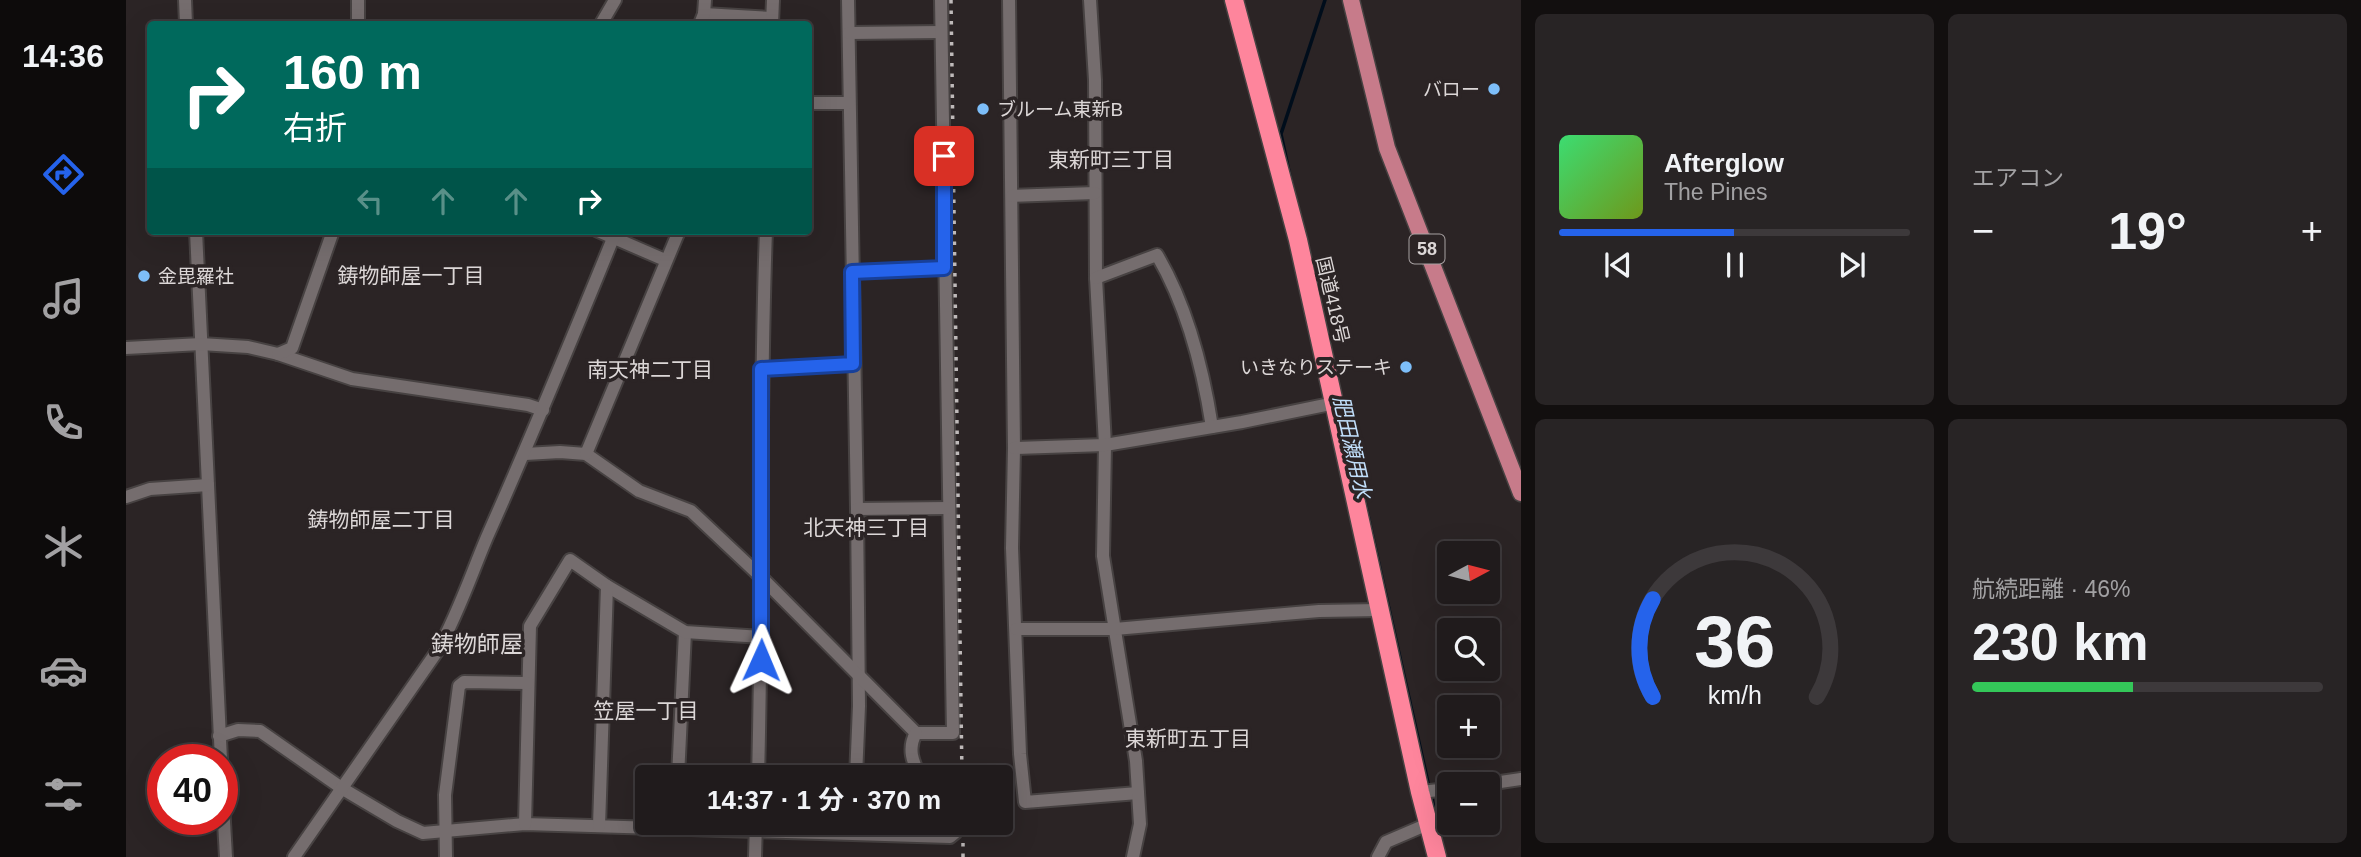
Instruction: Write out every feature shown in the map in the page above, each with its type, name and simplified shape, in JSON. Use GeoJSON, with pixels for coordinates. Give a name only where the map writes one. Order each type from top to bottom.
{"type":"FeatureCollection","features":[{"type":"Feature","properties":{"kind":"highway","name":"国道418号"},"geometry":{"type":"LineString","coordinates":[[1234,0],[1298,240],[1420,792],[1437,857]]}},
{"type":"Feature","properties":{"kind":"main road","name":"58"},"geometry":{"type":"LineString","coordinates":[[1351,0],[1387,148],[1521,493]]}},
{"type":"Feature","properties":{"kind":"street"},"geometry":{"type":"LineString","coordinates":[[185,0],[186,21]]}},
{"type":"Feature","properties":{"kind":"street"},"geometry":{"type":"LineString","coordinates":[[358,0],[358,21]]}},
{"type":"Feature","properties":{"kind":"street"},"geometry":{"type":"LineString","coordinates":[[603,21],[615,0]]}},
{"type":"Feature","properties":{"kind":"street"},"geometry":{"type":"LineString","coordinates":[[705,0],[702,19],[772,21],[773,0]]}},
{"type":"Feature","properties":{"kind":"street"},"geometry":{"type":"LineString","coordinates":[[848,0],[857,509],[856,765]]}},
{"type":"Feature","properties":{"kind":"street"},"geometry":{"type":"LineString","coordinates":[[525,454],[586,454],[639,491],[691,511],[760,576],[916,733],[953,733],[941,0]]}},
{"type":"Feature","properties":{"kind":"street"},"geometry":{"type":"LineString","coordinates":[[1009,0],[1014,448],[1012,548],[1020,754],[1025,802],[1138,793]]}},
{"type":"Feature","properties":{"kind":"street"},"geometry":{"type":"LineString","coordinates":[[1090,0],[1095,80],[1096,278],[1105,445],[1103,556],[1136,761],[1140,824],[1133,857]]}},
{"type":"Feature","properties":{"kind":"street"},"geometry":{"type":"LineString","coordinates":[[849,33],[942,32]]}},
{"type":"Feature","properties":{"kind":"street"},"geometry":{"type":"LineString","coordinates":[[812,103],[849,103]]}},
{"type":"Feature","properties":{"kind":"street"},"geometry":{"type":"LineString","coordinates":[[1012,196],[1095,193]]}},
{"type":"Feature","properties":{"kind":"street"},"geometry":{"type":"LineString","coordinates":[[196,235],[220,744]]}},
{"type":"Feature","properties":{"kind":"street"},"geometry":{"type":"LineString","coordinates":[[278,354],[292,348],[332,235]]}},
{"type":"Feature","properties":{"kind":"street"},"geometry":{"type":"LineString","coordinates":[[294,857],[450,629],[615,235]]}},
{"type":"Feature","properties":{"kind":"street"},"geometry":{"type":"LineString","coordinates":[[617,235],[665,260]]}},
{"type":"Feature","properties":{"kind":"street"},"geometry":{"type":"LineString","coordinates":[[586,454],[677,235]]}},
{"type":"Feature","properties":{"kind":"street"},"geometry":{"type":"LineString","coordinates":[[758,765],[762,637],[761,369],[766,235]]}},
{"type":"Feature","properties":{"kind":"street"},"geometry":{"type":"LineString","coordinates":[[1096,278],[1157,255],[1179,301],[1191,335],[1212,427]]}},
{"type":"Feature","properties":{"kind":"street"},"geometry":{"type":"LineString","coordinates":[[852,272],[944,268]]}},
{"type":"Feature","properties":{"kind":"street"},"geometry":{"type":"LineString","coordinates":[[126,348],[201,344],[248,347],[278,354],[352,379],[528,405],[543,410]]}},
{"type":"Feature","properties":{"kind":"street"},"geometry":{"type":"LineString","coordinates":[[761,369],[853,364]]}},
{"type":"Feature","properties":{"kind":"street"},"geometry":{"type":"LineString","coordinates":[[1014,448],[1105,445],[1335,403]]}},
{"type":"Feature","properties":{"kind":"street"},"geometry":{"type":"LineString","coordinates":[[126,497],[150,489],[208,485]]}},
{"type":"Feature","properties":{"kind":"street"},"geometry":{"type":"LineString","coordinates":[[857,509],[948,508]]}},
{"type":"Feature","properties":{"kind":"street"},"geometry":{"type":"LineString","coordinates":[[525,824],[530,626],[570,560],[607,586],[685,632],[762,637]]}},
{"type":"Feature","properties":{"kind":"street"},"geometry":{"type":"LineString","coordinates":[[599,826],[607,586]]}},
{"type":"Feature","properties":{"kind":"street"},"geometry":{"type":"LineString","coordinates":[[1016,629],[1115,629],[1319,611],[1380,610]]}},
{"type":"Feature","properties":{"kind":"street"},"geometry":{"type":"LineString","coordinates":[[679,765],[685,632]]}},
{"type":"Feature","properties":{"kind":"street"},"geometry":{"type":"LineString","coordinates":[[446,857],[445,795],[459,686],[464,682],[528,683]]}},
{"type":"Feature","properties":{"kind":"street"},"geometry":{"type":"LineString","coordinates":[[219,736],[238,730],[260,731],[343,789],[423,833],[525,824],[635,826]]}},
{"type":"Feature","properties":{"kind":"street"},"geometry":{"type":"LineString","coordinates":[[914,765],[911,742],[916,733]]}},
{"type":"Feature","properties":{"kind":"street"},"geometry":{"type":"LineString","coordinates":[[1500,782],[1521,779]]}},
{"type":"Feature","properties":{"kind":"street"},"geometry":{"type":"LineString","coordinates":[[1420,792],[1437,790]]}},
{"type":"Feature","properties":{"kind":"street"},"geometry":{"type":"LineString","coordinates":[[1378,857],[1386,842],[1429,824]]}},
{"type":"Feature","properties":{"kind":"street"},"geometry":{"type":"LineString","coordinates":[[225,835],[226,857]]}},
{"type":"Feature","properties":{"kind":"street"},"geometry":{"type":"LineString","coordinates":[[755,857],[756,835]]}},
{"type":"Feature","properties":{"kind":"street"},"geometry":{"type":"LineString","coordinates":[[929,835],[952,835]]}},
{"type":"Feature","properties":{"kind":"waterway","name":"肥田瀬用水"},"geometry":{"type":"LineString","coordinates":[[1293,190],[1281,134],[1325,0]]}},
{"type":"Feature","properties":{"kind":"waterway","name":"肥田瀬用水"},"geometry":{"type":"LineString","coordinates":[[1354,453],[1429,787]]}},
{"type":"Feature","properties":{"kind":"waterway","name":"肥田瀬用水"},"geometry":{"type":"LineString","coordinates":[[1431,794],[1436,818]]}},
{"type":"Feature","properties":{"kind":"railway"},"geometry":{"type":"LineString","coordinates":[[951,0],[962,765]]}},
{"type":"Feature","properties":{"kind":"railway"},"geometry":{"type":"LineString","coordinates":[[963,835],[963,857]]}},
{"type":"Feature","properties":{"kind":"place","name":"バロー"},"geometry":{"type":"Point","coordinates":[1494,89]}},
{"type":"Feature","properties":{"kind":"place","name":"ブルーム東新B"},"geometry":{"type":"Point","coordinates":[983,109]}},
{"type":"Feature","properties":{"kind":"place","name":"金毘羅社"},"geometry":{"type":"Point","coordinates":[144,276]}},
{"type":"Feature","properties":{"kind":"place","name":"いきなりステーキ"},"geometry":{"type":"Point","coordinates":[1406,367]}},
{"type":"Feature","properties":{"kind":"district","name":"東新町三丁目"},"geometry":{"type":"Point","coordinates":[1111,160]}},
{"type":"Feature","properties":{"kind":"district","name":"鋳物師屋一丁目"},"geometry":{"type":"Point","coordinates":[411,276]}},
{"type":"Feature","properties":{"kind":"district","name":"南天神二丁目"},"geometry":{"type":"Point","coordinates":[650,370]}},
{"type":"Feature","properties":{"kind":"district","name":"鋳物師屋二丁目"},"geometry":{"type":"Point","coordinates":[381,520]}},
{"type":"Feature","properties":{"kind":"district","name":"北天神三丁目"},"geometry":{"type":"Point","coordinates":[866,528]}},
{"type":"Feature","properties":{"kind":"district","name":"鋳物師屋"},"geometry":{"type":"Point","coordinates":[477,644]}},
{"type":"Feature","properties":{"kind":"district","name":"笠屋一丁目"},"geometry":{"type":"Point","coordinates":[646,711]}},
{"type":"Feature","properties":{"kind":"district","name":"東新町五丁目"},"geometry":{"type":"Point","coordinates":[1188,739]}},
{"type":"Feature","properties":{"kind":"route"},"geometry":{"type":"LineString","coordinates":[[761,660],[761,369],[853,364],[852,272],[944,268],[944,156]]}}]}
